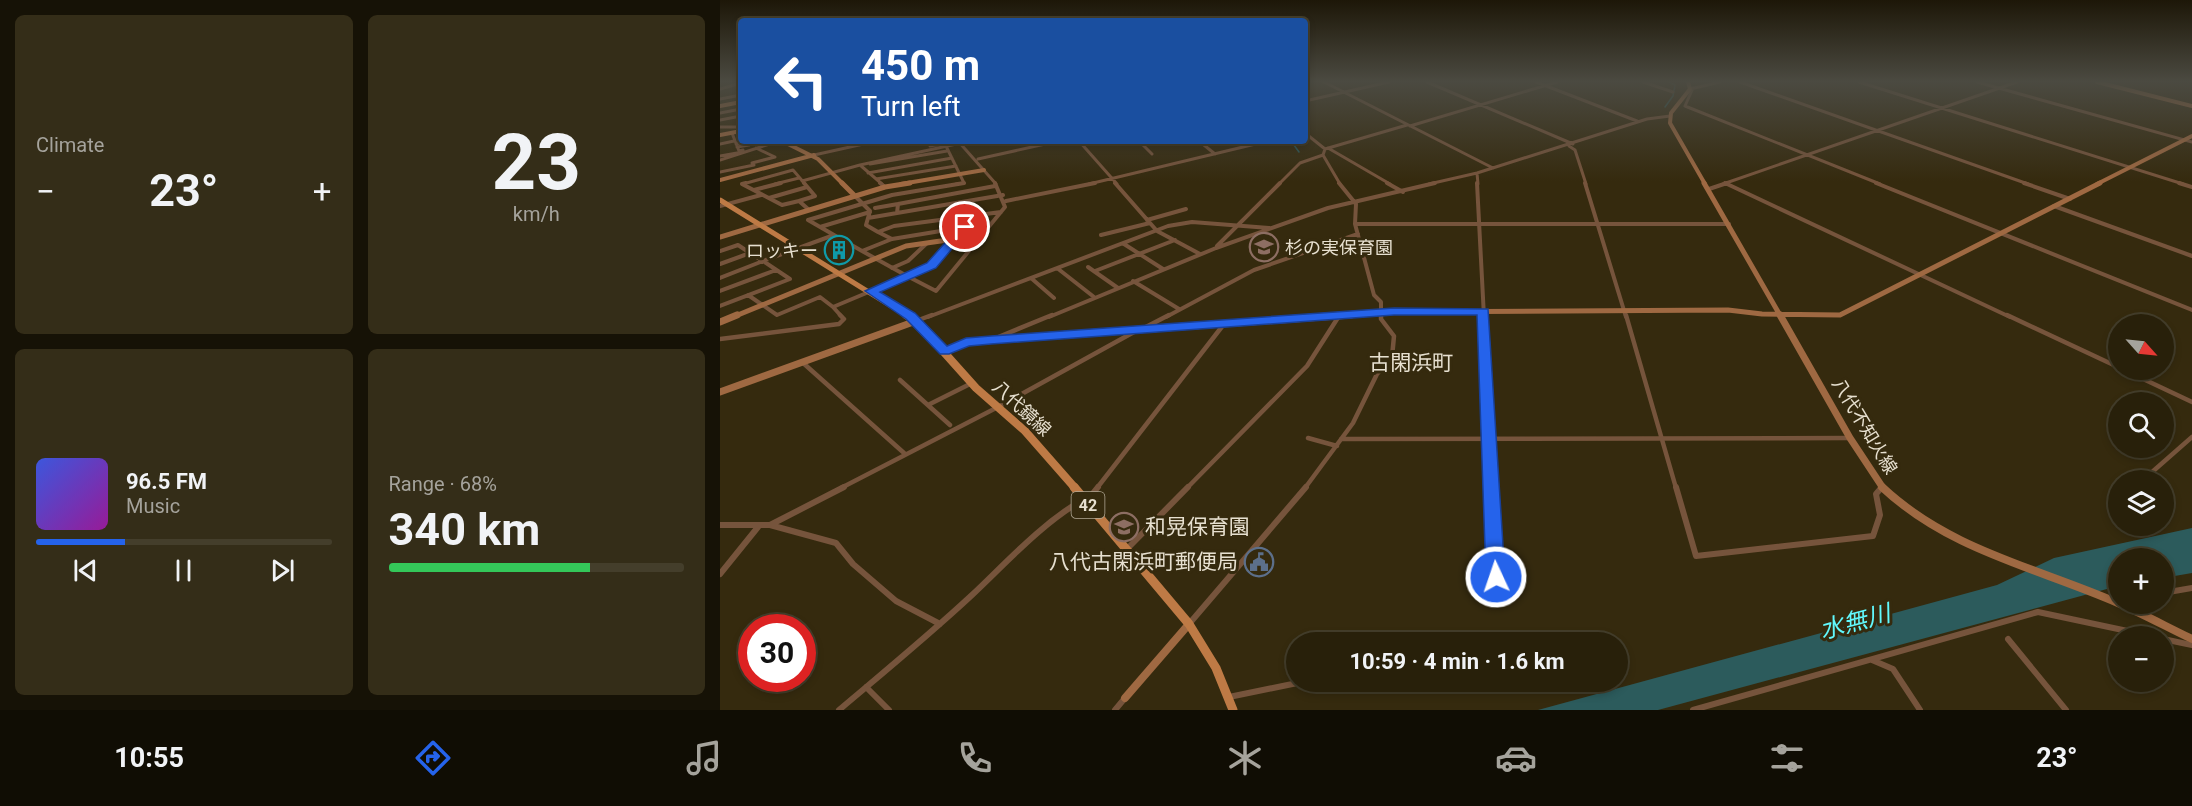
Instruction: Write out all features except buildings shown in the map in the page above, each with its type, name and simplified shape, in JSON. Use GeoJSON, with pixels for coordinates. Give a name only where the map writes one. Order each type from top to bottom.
{"type":"FeatureCollection","features":[{"type":"Feature","properties":{"kind":"main road","name":"八代不知火線"},"geometry":{"type":"LineString","coordinates":[[1670,116],[1672,127],[1851,438],[1882,487],[1913,515],[1958,541],[2108,599]]}},
{"type":"Feature","properties":{"kind":"main road"},"geometry":{"type":"LineString","coordinates":[[720,135],[738,130]]}},
{"type":"Feature","properties":{"kind":"main road"},"geometry":{"type":"LineString","coordinates":[[944,351],[966,342],[1381,313],[1728,310],[1840,315],[2192,136]]}},
{"type":"Feature","properties":{"kind":"main road"},"geometry":{"type":"LineString","coordinates":[[788,144],[814,155],[855,196]]}},
{"type":"Feature","properties":{"kind":"main road"},"geometry":{"type":"LineString","coordinates":[[720,180],[814,155]]}},
{"type":"Feature","properties":{"kind":"main road"},"geometry":{"type":"LineString","coordinates":[[720,237],[885,187],[984,170]]}},
{"type":"Feature","properties":{"kind":"main road","name":"八代鏡線"},"geometry":{"type":"LineString","coordinates":[[720,200],[723,205],[800,248],[916,321],[972,383],[1026,431],[1189,624],[1216,668],[1233,710]]}},
{"type":"Feature","properties":{"kind":"main road"},"geometry":{"type":"LineString","coordinates":[[720,322],[906,246],[982,235]]}},
{"type":"Feature","properties":{"kind":"main road"},"geometry":{"type":"LineString","coordinates":[[720,392],[916,321]]}},
{"type":"Feature","properties":{"kind":"main road","name":"八代不知火線"},"geometry":{"type":"LineString","coordinates":[[2140,614],[2192,639]]}},
{"type":"Feature","properties":{"kind":"main road"},"geometry":{"type":"LineString","coordinates":[[1125,698],[1137,681],[1189,624]]}},
{"type":"Feature","properties":{"kind":"street"},"geometry":{"type":"LineString","coordinates":[[1390,115],[1493,168]]}},
{"type":"Feature","properties":{"kind":"street"},"geometry":{"type":"LineString","coordinates":[[1216,248],[1300,163],[1323,155],[1327,148],[1446,115]]}},
{"type":"Feature","properties":{"kind":"street"},"geometry":{"type":"LineString","coordinates":[[1502,115],[1571,145],[1575,150],[1596,224],[1625,311],[1696,556],[1874,536],[1880,522],[1881,510],[1876,494],[1882,487]]}},
{"type":"Feature","properties":{"kind":"street"},"geometry":{"type":"LineString","coordinates":[[1624,115],[1639,121]]}},
{"type":"Feature","properties":{"kind":"street"},"geometry":{"type":"LineString","coordinates":[[1707,115],[2192,310]]}},
{"type":"Feature","properties":{"kind":"street"},"geometry":{"type":"LineString","coordinates":[[1833,115],[2070,199]]}},
{"type":"Feature","properties":{"kind":"street"},"geometry":{"type":"LineString","coordinates":[[1709,189],[1917,115]]}},
{"type":"Feature","properties":{"kind":"street"},"geometry":{"type":"LineString","coordinates":[[1966,115],[2192,187]]}},
{"type":"Feature","properties":{"kind":"street"},"geometry":{"type":"LineString","coordinates":[[2096,115],[2192,142]]}},
{"type":"Feature","properties":{"kind":"street"},"geometry":{"type":"LineString","coordinates":[[991,340],[1216,248],[1328,208],[1356,204],[1477,173],[1571,145],[1639,121],[1670,116]]}},
{"type":"Feature","properties":{"kind":"street"},"geometry":{"type":"LineString","coordinates":[[738,117],[720,120],[723,129],[738,129]]}},
{"type":"Feature","properties":{"kind":"street"},"geometry":{"type":"LineString","coordinates":[[732,133],[739,151],[764,144]]}},
{"type":"Feature","properties":{"kind":"street"},"geometry":{"type":"LineString","coordinates":[[1308,135],[1403,192]]}},
{"type":"Feature","properties":{"kind":"street"},"geometry":{"type":"LineString","coordinates":[[720,144],[736,144]]}},
{"type":"Feature","properties":{"kind":"street"},"geometry":{"type":"LineString","coordinates":[[720,158],[770,144]]}},
{"type":"Feature","properties":{"kind":"street"},"geometry":{"type":"LineString","coordinates":[[930,146],[944,144]]}},
{"type":"Feature","properties":{"kind":"street"},"geometry":{"type":"LineString","coordinates":[[754,190],[947,148],[954,144]]}},
{"type":"Feature","properties":{"kind":"street"},"geometry":{"type":"LineString","coordinates":[[960,144],[978,159],[1006,201]]}},
{"type":"Feature","properties":{"kind":"street"},"geometry":{"type":"LineString","coordinates":[[978,159],[1046,144]]}},
{"type":"Feature","properties":{"kind":"street"},"geometry":{"type":"LineString","coordinates":[[1082,144],[1157,231],[1201,254]]}},
{"type":"Feature","properties":{"kind":"street"},"geometry":{"type":"LineString","coordinates":[[1141,144],[1152,154]]}},
{"type":"Feature","properties":{"kind":"street"},"geometry":{"type":"LineString","coordinates":[[1203,144],[1215,154]]}},
{"type":"Feature","properties":{"kind":"street"},"geometry":{"type":"LineString","coordinates":[[1006,201],[1113,179],[1256,144]]}},
{"type":"Feature","properties":{"kind":"street"},"geometry":{"type":"LineString","coordinates":[[814,155],[866,145]]}},
{"type":"Feature","properties":{"kind":"street"},"geometry":{"type":"LineString","coordinates":[[754,165],[752,163],[775,157],[756,148]]}},
{"type":"Feature","properties":{"kind":"street"},"geometry":{"type":"LineString","coordinates":[[947,148],[964,183],[892,195],[808,220],[936,291],[1001,212],[1006,201]]}},
{"type":"Feature","properties":{"kind":"street"},"geometry":{"type":"LineString","coordinates":[[1189,624],[1290,509],[1337,446],[1377,374],[1392,357],[1394,336],[1381,319],[1381,302],[1374,295],[1355,224],[1356,204],[1340,185],[1323,155]]}},
{"type":"Feature","properties":{"kind":"street"},"geometry":{"type":"LineString","coordinates":[[868,172],[952,158]]}},
{"type":"Feature","properties":{"kind":"street"},"geometry":{"type":"LineString","coordinates":[[754,165],[765,177]]}},
{"type":"Feature","properties":{"kind":"street"},"geometry":{"type":"LineString","coordinates":[[720,172],[754,165]]}},
{"type":"Feature","properties":{"kind":"street"},"geometry":{"type":"LineString","coordinates":[[861,166],[885,187]]}},
{"type":"Feature","properties":{"kind":"street"},"geometry":{"type":"LineString","coordinates":[[875,179],[956,166]]}},
{"type":"Feature","properties":{"kind":"street"},"geometry":{"type":"LineString","coordinates":[[793,170],[815,196],[782,205],[742,183],[765,177],[793,170]]}},
{"type":"Feature","properties":{"kind":"street"},"geometry":{"type":"LineString","coordinates":[[1477,173],[1496,577]]}},
{"type":"Feature","properties":{"kind":"street"},"geometry":{"type":"LineString","coordinates":[[1725,183],[2108,362]]}},
{"type":"Feature","properties":{"kind":"street"},"geometry":{"type":"LineString","coordinates":[[875,207],[995,186]]}},
{"type":"Feature","properties":{"kind":"street"},"geometry":{"type":"LineString","coordinates":[[768,198],[807,187]]}},
{"type":"Feature","properties":{"kind":"street"},"geometry":{"type":"LineString","coordinates":[[723,205],[762,194]]}},
{"type":"Feature","properties":{"kind":"street"},"geometry":{"type":"LineString","coordinates":[[868,218],[1003,195]]}},
{"type":"Feature","properties":{"kind":"street"},"geometry":{"type":"LineString","coordinates":[[855,196],[870,212]]}},
{"type":"Feature","properties":{"kind":"street"},"geometry":{"type":"LineString","coordinates":[[938,197],[938,206]]}},
{"type":"Feature","properties":{"kind":"street"},"geometry":{"type":"LineString","coordinates":[[799,201],[808,209]]}},
{"type":"Feature","properties":{"kind":"street"},"geometry":{"type":"LineString","coordinates":[[897,213],[898,204]]}},
{"type":"Feature","properties":{"kind":"street"},"geometry":{"type":"LineString","coordinates":[[2054,206],[2192,256]]}},
{"type":"Feature","properties":{"kind":"street"},"geometry":{"type":"LineString","coordinates":[[1101,235],[1186,209]]}},
{"type":"Feature","properties":{"kind":"street"},"geometry":{"type":"LineString","coordinates":[[870,212],[866,225],[892,239]]}},
{"type":"Feature","properties":{"kind":"street"},"geometry":{"type":"LineString","coordinates":[[820,227],[870,212]]}},
{"type":"Feature","properties":{"kind":"street"},"geometry":{"type":"LineString","coordinates":[[878,232],[894,226],[1001,212]]}},
{"type":"Feature","properties":{"kind":"street"},"geometry":{"type":"LineString","coordinates":[[833,307],[932,265],[975,215]]}},
{"type":"Feature","properties":{"kind":"street"},"geometry":{"type":"LineString","coordinates":[[916,321],[1157,231],[1187,222],[1278,227]]}},
{"type":"Feature","properties":{"kind":"street"},"geometry":{"type":"LineString","coordinates":[[1355,224],[1729,224]]}},
{"type":"Feature","properties":{"kind":"street"},"geometry":{"type":"LineString","coordinates":[[862,251],[892,239],[965,227]]}},
{"type":"Feature","properties":{"kind":"street"},"geometry":{"type":"LineString","coordinates":[[720,525],[759,527],[770,525],[904,453],[998,407],[1138,330],[1254,270],[1358,234]]}},
{"type":"Feature","properties":{"kind":"street"},"geometry":{"type":"LineString","coordinates":[[720,278],[834,235]]}},
{"type":"Feature","properties":{"kind":"street"},"geometry":{"type":"LineString","coordinates":[[1091,267],[1140,254],[1175,240]]}},
{"type":"Feature","properties":{"kind":"street"},"geometry":{"type":"LineString","coordinates":[[1332,242],[1350,254],[1363,251]]}},
{"type":"Feature","properties":{"kind":"street"},"geometry":{"type":"LineString","coordinates":[[892,268],[908,261],[926,244]]}},
{"type":"Feature","properties":{"kind":"street"},"geometry":{"type":"LineString","coordinates":[[1124,244],[1163,269]]}},
{"type":"Feature","properties":{"kind":"street"},"geometry":{"type":"LineString","coordinates":[[720,251],[738,245],[790,279],[720,306]]}},
{"type":"Feature","properties":{"kind":"street"},"geometry":{"type":"LineString","coordinates":[[720,264],[750,253]]}},
{"type":"Feature","properties":{"kind":"street"},"geometry":{"type":"LineString","coordinates":[[1082,259],[1118,288]]}},
{"type":"Feature","properties":{"kind":"street"},"geometry":{"type":"LineString","coordinates":[[1057,268],[1094,297]]}},
{"type":"Feature","properties":{"kind":"street"},"geometry":{"type":"LineString","coordinates":[[720,291],[776,270]]}},
{"type":"Feature","properties":{"kind":"street"},"geometry":{"type":"LineString","coordinates":[[1031,278],[1054,298]]}},
{"type":"Feature","properties":{"kind":"street"},"geometry":{"type":"LineString","coordinates":[[1133,281],[1179,309]]}},
{"type":"Feature","properties":{"kind":"street"},"geometry":{"type":"LineString","coordinates":[[720,339],[839,324],[844,319],[820,297],[777,315],[748,295]]}},
{"type":"Feature","properties":{"kind":"street"},"geometry":{"type":"LineString","coordinates":[[1126,550],[1307,366],[1339,316]]}},
{"type":"Feature","properties":{"kind":"street"},"geometry":{"type":"LineString","coordinates":[[839,710],[940,624],[1070,507],[1085,501],[1224,324]]}},
{"type":"Feature","properties":{"kind":"street"},"geometry":{"type":"LineString","coordinates":[[802,362],[904,453]]}},
{"type":"Feature","properties":{"kind":"street"},"geometry":{"type":"LineString","coordinates":[[900,380],[950,425]]}},
{"type":"Feature","properties":{"kind":"street"},"geometry":{"type":"LineString","coordinates":[[2145,380],[2192,402]]}},
{"type":"Feature","properties":{"kind":"street"},"geometry":{"type":"LineString","coordinates":[[928,405],[972,383]]}},
{"type":"Feature","properties":{"kind":"street"},"geometry":{"type":"LineString","coordinates":[[2154,470],[2192,437]]}},
{"type":"Feature","properties":{"kind":"street"},"geometry":{"type":"LineString","coordinates":[[1308,438],[1337,446]]}},
{"type":"Feature","properties":{"kind":"street"},"geometry":{"type":"LineString","coordinates":[[1341,439],[1851,438]]}},
{"type":"Feature","properties":{"kind":"street"},"geometry":{"type":"LineString","coordinates":[[770,525],[836,543],[853,564],[896,600],[940,624]]}},
{"type":"Feature","properties":{"kind":"street"},"geometry":{"type":"LineString","coordinates":[[720,574],[759,527]]}},
{"type":"Feature","properties":{"kind":"street"},"geometry":{"type":"LineString","coordinates":[[2174,591],[2192,588]]}},
{"type":"Feature","properties":{"kind":"street"},"geometry":{"type":"LineString","coordinates":[[1693,710],[2038,612],[2108,627]]}},
{"type":"Feature","properties":{"kind":"street"},"geometry":{"type":"LineString","coordinates":[[2008,639],[2066,710]]}},
{"type":"Feature","properties":{"kind":"street"},"geometry":{"type":"LineString","coordinates":[[2174,641],[2192,645]]}},
{"type":"Feature","properties":{"kind":"street"},"geometry":{"type":"LineString","coordinates":[[1872,660],[1893,669],[1920,710]]}},
{"type":"Feature","properties":{"kind":"street"},"geometry":{"type":"LineString","coordinates":[[1229,697],[1286,685]]}},
{"type":"Feature","properties":{"kind":"street"},"geometry":{"type":"LineString","coordinates":[[866,687],[889,710]]}},
{"type":"Feature","properties":{"kind":"street"},"geometry":{"type":"LineString","coordinates":[[1115,710],[1125,698]]}},
{"type":"Feature","properties":{"kind":"street"},"geometry":{"type":"LineString","coordinates":[[1120,710],[1125,698]]}},
{"type":"Feature","properties":{"kind":"water"},"geometry":{"type":"Polygon","coordinates":[[[2192,528],[2192,573],[2174,576],[2174,548],[2108,548],[2108,589],[1658,710],[1538,710],[1604,692],[1628,692],[1628,685],[1997,585],[2054,558],[2155,536],[2174,536],[2174,532],[2192,528]]]}},
{"type":"Feature","properties":{"kind":"waterway"},"geometry":{"type":"LineString","coordinates":[[1293,144],[1299,152]]}},
{"type":"Feature","properties":{"kind":"place","name":"杉の実保育園"},"geometry":{"type":"Point","coordinates":[1264,247]}},
{"type":"Feature","properties":{"kind":"place","name":"ロッキー"},"geometry":{"type":"Point","coordinates":[839,250]}},
{"type":"Feature","properties":{"kind":"place","name":"和晃保育園"},"geometry":{"type":"Point","coordinates":[1124,527]}},
{"type":"Feature","properties":{"kind":"place","name":"八代古閑浜町郵便局"},"geometry":{"type":"Point","coordinates":[1259,562]}},
{"type":"Feature","properties":{"kind":"district","name":"古閑浜町"},"geometry":{"type":"Point","coordinates":[1411,363]}},
{"type":"Feature","properties":{"kind":"route"},"geometry":{"type":"LineString","coordinates":[[965,227],[932,265],[871,291],[910,316],[944,351],[966,342],[991,340],[1394,312],[1484,311],[1496,577]]}},
{"type":"Feature","properties":{"kind":"water label","name":"水無川"},"geometry":{"type":"Point","coordinates":[1855,622]}}]}
